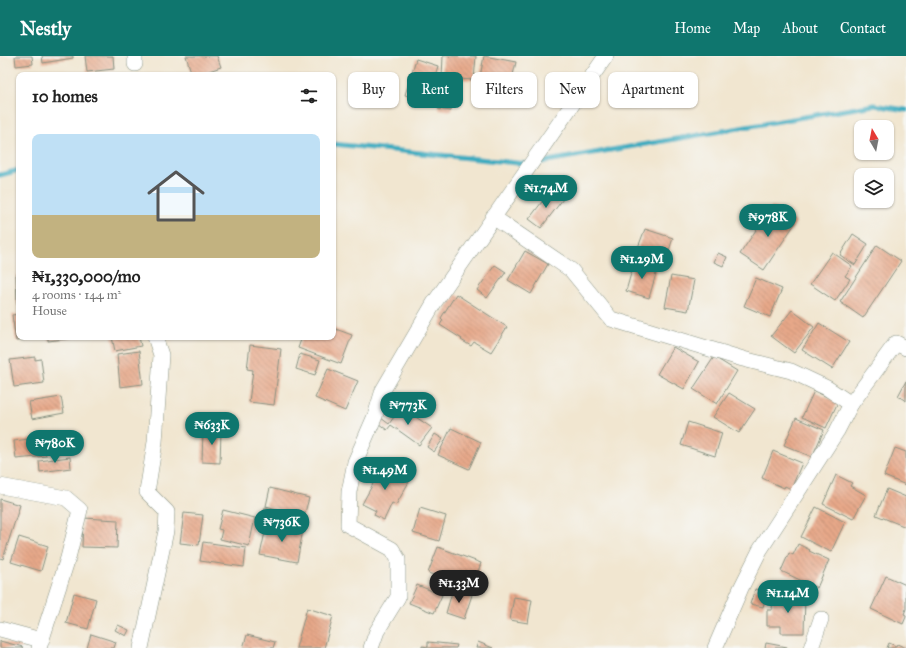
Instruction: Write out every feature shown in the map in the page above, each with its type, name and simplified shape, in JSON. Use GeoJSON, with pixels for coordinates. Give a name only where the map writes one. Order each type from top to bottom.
{"type":"FeatureCollection","features":[{"type":"Feature","properties":{"kind":"street"},"geometry":{"type":"LineString","coordinates":[[371,648],[377,630],[398,597],[398,559],[392,549],[348,524],[349,492],[355,462],[375,416],[383,390],[434,303],[606,56]]}},
{"type":"Feature","properties":{"kind":"street"},"geometry":{"type":"LineString","coordinates":[[493,218],[571,270],[611,319],[791,371],[827,388],[851,404]]}},
{"type":"Feature","properties":{"kind":"street"},"geometry":{"type":"LineString","coordinates":[[141,648],[166,530],[167,512],[147,492],[155,442],[161,355],[156,340]]}},
{"type":"Feature","properties":{"kind":"street"},"geometry":{"type":"LineString","coordinates":[[715,648],[741,588],[760,550],[837,431],[851,404],[896,343],[906,348]]}},
{"type":"Feature","properties":{"kind":"street"},"geometry":{"type":"LineString","coordinates":[[0,486],[66,498],[80,510],[68,558],[40,644],[0,629]]}},
{"type":"Feature","properties":{"kind":"street"},"geometry":{"type":"LineString","coordinates":[[812,648],[821,619]]}},
{"type":"Feature","properties":{"kind":"building"},"geometry":{"type":"Polygon","coordinates":[[[15,56],[32,56],[33,64],[16,66],[15,56]]]}},
{"type":"Feature","properties":{"kind":"building"},"geometry":{"type":"Polygon","coordinates":[[[42,56],[73,56],[73,58],[43,63],[42,56]]]}},
{"type":"Feature","properties":{"kind":"building"},"geometry":{"type":"Polygon","coordinates":[[[85,56],[113,56],[114,69],[87,72],[85,56]]]}},
{"type":"Feature","properties":{"kind":"building"},"geometry":{"type":"Polygon","coordinates":[[[186,56],[217,56],[221,67],[206,72],[191,72],[186,56]]]}},
{"type":"Feature","properties":{"kind":"building"},"geometry":{"type":"Polygon","coordinates":[[[443,56],[476,56],[475,72],[471,72],[471,80],[463,79],[463,72],[442,72],[443,56]]]}},
{"type":"Feature","properties":{"kind":"building"},"geometry":{"type":"Polygon","coordinates":[[[484,56],[516,62],[514,72],[481,72],[484,56]]]}},
{"type":"Feature","properties":{"kind":"building"},"geometry":{"type":"Polygon","coordinates":[[[416,59],[438,66],[436,72],[412,72],[416,59]]]}},
{"type":"Feature","properties":{"kind":"building"},"geometry":{"type":"Polygon","coordinates":[[[438,108],[452,108],[451,111],[438,108]]]}},
{"type":"Feature","properties":{"kind":"building"},"geometry":{"type":"Polygon","coordinates":[[[551,190],[563,199],[541,228],[529,219],[551,190]]]}},
{"type":"Feature","properties":{"kind":"building"},"geometry":{"type":"Polygon","coordinates":[[[772,206],[796,222],[764,270],[740,254],[772,206]]]}},
{"type":"Feature","properties":{"kind":"building"},"geometry":{"type":"Polygon","coordinates":[[[645,229],[673,238],[666,260],[637,250],[645,229]]]}},
{"type":"Feature","properties":{"kind":"building"},"geometry":{"type":"Polygon","coordinates":[[[853,234],[868,244],[855,265],[840,255],[853,234]]]}},
{"type":"Feature","properties":{"kind":"building"},"geometry":{"type":"Polygon","coordinates":[[[877,245],[901,261],[863,318],[840,302],[877,245]]]}},
{"type":"Feature","properties":{"kind":"building"},"geometry":{"type":"Polygon","coordinates":[[[525,251],[548,264],[531,294],[508,280],[525,251]]]}},
{"type":"Feature","properties":{"kind":"building"},"geometry":{"type":"Polygon","coordinates":[[[832,252],[852,266],[845,276],[850,279],[835,301],[810,284],[832,252]]]}},
{"type":"Feature","properties":{"kind":"building"},"geometry":{"type":"Polygon","coordinates":[[[718,253],[727,257],[723,266],[714,262],[718,253]]]}},
{"type":"Feature","properties":{"kind":"building"},"geometry":{"type":"Polygon","coordinates":[[[634,263],[657,270],[649,298],[626,291],[634,263]]]}},
{"type":"Feature","properties":{"kind":"building"},"geometry":{"type":"Polygon","coordinates":[[[495,265],[506,272],[487,298],[477,290],[495,265]]]}},
{"type":"Feature","properties":{"kind":"building"},"geometry":{"type":"Polygon","coordinates":[[[671,276],[694,280],[688,311],[665,307],[671,276]]]}},
{"type":"Feature","properties":{"kind":"building"},"geometry":{"type":"Polygon","coordinates":[[[756,278],[782,289],[770,317],[744,306],[756,278]]]}},
{"type":"Feature","properties":{"kind":"building"},"geometry":{"type":"Polygon","coordinates":[[[456,294],[507,327],[491,352],[474,342],[471,346],[440,325],[443,320],[441,318],[456,294]]]}},
{"type":"Feature","properties":{"kind":"building"},"geometry":{"type":"Polygon","coordinates":[[[792,310],[814,327],[794,353],[771,336],[792,310]]]}},
{"type":"Feature","properties":{"kind":"building"},"geometry":{"type":"Polygon","coordinates":[[[16,314],[16,340],[23,340],[16,341],[12,315],[16,314]]]}},
{"type":"Feature","properties":{"kind":"building"},"geometry":{"type":"Polygon","coordinates":[[[819,323],[849,342],[832,369],[802,350],[819,323]]]}},
{"type":"Feature","properties":{"kind":"building"},"geometry":{"type":"Polygon","coordinates":[[[336,329],[352,335],[341,364],[298,348],[301,340],[336,340],[336,329]]]}},
{"type":"Feature","properties":{"kind":"building"},"geometry":{"type":"Polygon","coordinates":[[[113,340],[140,340],[141,346],[115,351],[113,340]]]}},
{"type":"Feature","properties":{"kind":"building"},"geometry":{"type":"Polygon","coordinates":[[[250,345],[281,349],[274,405],[249,402],[253,370],[247,369],[250,345]]]}},
{"type":"Feature","properties":{"kind":"building"},"geometry":{"type":"Polygon","coordinates":[[[673,347],[699,362],[684,389],[657,374],[673,347]]]}},
{"type":"Feature","properties":{"kind":"building"},"geometry":{"type":"Polygon","coordinates":[[[139,351],[143,384],[120,387],[117,354],[139,351]]]}},
{"type":"Feature","properties":{"kind":"building"},"geometry":{"type":"Polygon","coordinates":[[[300,354],[320,360],[315,375],[296,369],[300,354]]]}},
{"type":"Feature","properties":{"kind":"building"},"geometry":{"type":"Polygon","coordinates":[[[35,357],[35,360],[41,359],[44,383],[14,387],[10,360],[35,357]]]}},
{"type":"Feature","properties":{"kind":"building"},"geometry":{"type":"Polygon","coordinates":[[[714,357],[737,371],[717,404],[693,389],[714,357]]]}},
{"type":"Feature","properties":{"kind":"building"},"geometry":{"type":"Polygon","coordinates":[[[328,369],[358,381],[345,411],[315,398],[328,369]]]}},
{"type":"Feature","properties":{"kind":"building"},"geometry":{"type":"Polygon","coordinates":[[[906,381],[906,401],[898,396],[906,381]]]}},
{"type":"Feature","properties":{"kind":"building"},"geometry":{"type":"Polygon","coordinates":[[[814,391],[838,402],[826,428],[802,417],[814,391]]]}},
{"type":"Feature","properties":{"kind":"building"},"geometry":{"type":"Polygon","coordinates":[[[729,393],[755,409],[739,433],[713,417],[729,393]]]}},
{"type":"Feature","properties":{"kind":"building"},"geometry":{"type":"Polygon","coordinates":[[[61,397],[64,413],[32,419],[29,402],[61,397]]]}},
{"type":"Feature","properties":{"kind":"building"},"geometry":{"type":"Polygon","coordinates":[[[401,407],[432,428],[419,445],[391,425],[387,430],[378,423],[381,418],[389,424],[401,407]]]}},
{"type":"Feature","properties":{"kind":"building"},"geometry":{"type":"Polygon","coordinates":[[[796,418],[824,430],[812,457],[784,445],[796,418]]]}},
{"type":"Feature","properties":{"kind":"building"},"geometry":{"type":"Polygon","coordinates":[[[688,422],[722,433],[715,456],[681,445],[688,422]]]}},
{"type":"Feature","properties":{"kind":"building"},"geometry":{"type":"Polygon","coordinates":[[[451,428],[481,442],[469,469],[438,455],[451,428]]]}},
{"type":"Feature","properties":{"kind":"building"},"geometry":{"type":"Polygon","coordinates":[[[203,430],[221,431],[220,463],[202,462],[203,430]]]}},
{"type":"Feature","properties":{"kind":"building"},"geometry":{"type":"Polygon","coordinates":[[[435,434],[443,439],[434,452],[427,447],[435,434]]]}},
{"type":"Feature","properties":{"kind":"building"},"geometry":{"type":"Polygon","coordinates":[[[44,437],[46,456],[16,459],[14,441],[44,437]]]}},
{"type":"Feature","properties":{"kind":"building"},"geometry":{"type":"Polygon","coordinates":[[[895,448],[906,452],[906,485],[884,476],[895,448]]]}},
{"type":"Feature","properties":{"kind":"building"},"geometry":{"type":"Polygon","coordinates":[[[773,451],[802,463],[791,489],[785,486],[784,488],[762,478],[773,451]]]}},
{"type":"Feature","properties":{"kind":"building"},"geometry":{"type":"Polygon","coordinates":[[[70,457],[71,468],[40,472],[39,461],[70,457]]]}},
{"type":"Feature","properties":{"kind":"building"},"geometry":{"type":"Polygon","coordinates":[[[380,464],[410,480],[396,505],[392,503],[384,520],[374,515],[376,511],[362,504],[373,484],[370,482],[380,464]]]}},
{"type":"Feature","properties":{"kind":"building"},"geometry":{"type":"Polygon","coordinates":[[[836,475],[852,483],[850,486],[866,495],[853,519],[823,504],[836,475]]]}},
{"type":"Feature","properties":{"kind":"building"},"geometry":{"type":"Polygon","coordinates":[[[270,488],[309,498],[304,516],[266,506],[270,488]]]}},
{"type":"Feature","properties":{"kind":"building"},"geometry":{"type":"Polygon","coordinates":[[[887,489],[906,497],[906,527],[876,515],[887,489]]]}},
{"type":"Feature","properties":{"kind":"building"},"geometry":{"type":"Polygon","coordinates":[[[0,499],[20,505],[3,559],[0,558],[0,499]]]}},
{"type":"Feature","properties":{"kind":"building"},"geometry":{"type":"Polygon","coordinates":[[[265,507],[305,518],[302,529],[262,519],[265,507]]]}},
{"type":"Feature","properties":{"kind":"building"},"geometry":{"type":"Polygon","coordinates":[[[816,507],[845,522],[831,552],[801,537],[816,507]]]}},
{"type":"Feature","properties":{"kind":"building"},"geometry":{"type":"Polygon","coordinates":[[[420,508],[446,516],[439,541],[413,533],[420,508]]]}},
{"type":"Feature","properties":{"kind":"building"},"geometry":{"type":"Polygon","coordinates":[[[223,510],[255,518],[249,546],[220,539],[222,530],[218,529],[223,510]]]}},
{"type":"Feature","properties":{"kind":"building"},"geometry":{"type":"Polygon","coordinates":[[[184,513],[203,515],[199,545],[180,543],[184,513]]]}},
{"type":"Feature","properties":{"kind":"building"},"geometry":{"type":"Polygon","coordinates":[[[83,518],[118,520],[117,548],[82,547],[83,518]]]}},
{"type":"Feature","properties":{"kind":"building"},"geometry":{"type":"Polygon","coordinates":[[[267,523],[303,530],[297,562],[260,555],[267,523]]]}},
{"type":"Feature","properties":{"kind":"building"},"geometry":{"type":"Polygon","coordinates":[[[19,537],[48,546],[41,571],[11,562],[19,537]]]}},
{"type":"Feature","properties":{"kind":"building"},"geometry":{"type":"Polygon","coordinates":[[[203,542],[246,548],[244,567],[200,561],[203,542]]]}},
{"type":"Feature","properties":{"kind":"building"},"geometry":{"type":"Polygon","coordinates":[[[798,544],[829,560],[817,588],[781,571],[789,553],[793,555],[798,544]]]}},
{"type":"Feature","properties":{"kind":"building"},"geometry":{"type":"Polygon","coordinates":[[[438,547],[481,563],[472,589],[428,573],[438,547]]]}},
{"type":"Feature","properties":{"kind":"building"},"geometry":{"type":"Polygon","coordinates":[[[886,576],[906,585],[906,609],[904,614],[906,617],[903,624],[871,609],[886,576]]]}},
{"type":"Feature","properties":{"kind":"building"},"geometry":{"type":"Polygon","coordinates":[[[417,585],[442,595],[434,613],[409,603],[417,585]]]}},
{"type":"Feature","properties":{"kind":"building"},"geometry":{"type":"Polygon","coordinates":[[[453,589],[472,595],[464,619],[446,613],[453,589]]]}},
{"type":"Feature","properties":{"kind":"building"},"geometry":{"type":"Polygon","coordinates":[[[755,589],[767,592],[763,607],[750,604],[755,589]]]}},
{"type":"Feature","properties":{"kind":"building"},"geometry":{"type":"Polygon","coordinates":[[[74,593],[96,599],[88,629],[66,623],[74,593]]]}},
{"type":"Feature","properties":{"kind":"building"},"geometry":{"type":"Polygon","coordinates":[[[773,596],[805,597],[804,633],[781,633],[781,626],[767,626],[767,610],[772,610],[773,596]]]}},
{"type":"Feature","properties":{"kind":"building"},"geometry":{"type":"Polygon","coordinates":[[[514,597],[532,600],[528,623],[510,620],[514,597]]]}},
{"type":"Feature","properties":{"kind":"building"},"geometry":{"type":"Polygon","coordinates":[[[307,608],[333,616],[324,648],[296,648],[307,608]]]}},
{"type":"Feature","properties":{"kind":"building"},"geometry":{"type":"Polygon","coordinates":[[[118,625],[129,630],[126,636],[115,630],[118,625]]]}},
{"type":"Feature","properties":{"kind":"building"},"geometry":{"type":"Polygon","coordinates":[[[91,634],[116,642],[114,648],[87,648],[91,634]]]}},
{"type":"Feature","properties":{"kind":"building"},"geometry":{"type":"Polygon","coordinates":[[[247,635],[275,642],[273,648],[243,648],[247,635]]]}},
{"type":"Feature","properties":{"kind":"building"},"geometry":{"type":"Polygon","coordinates":[[[0,641],[23,647],[0,648],[0,641]]]}},
{"type":"Feature","properties":{"kind":"building"},"geometry":{"type":"Polygon","coordinates":[[[428,642],[457,645],[456,648],[422,648],[422,646],[428,647],[428,642]]]}},
{"type":"Feature","properties":{"kind":"building"},"geometry":{"type":"Polygon","coordinates":[[[478,642],[493,648],[476,648],[478,642]]]}},
{"type":"Feature","properties":{"kind":"building"},"geometry":{"type":"Polygon","coordinates":[[[766,643],[787,647],[787,648],[765,648],[766,643]]]}},
{"type":"Feature","properties":{"kind":"building"},"geometry":{"type":"Polygon","coordinates":[[[889,643],[896,646],[897,644],[906,648],[887,648],[889,643]]]}},
{"type":"Feature","properties":{"kind":"waterway"},"geometry":{"type":"LineString","coordinates":[[535,163],[874,105],[906,110]]}},
{"type":"Feature","properties":{"kind":"waterway"},"geometry":{"type":"LineString","coordinates":[[336,144],[527,164]]}},
{"type":"Feature","properties":{"kind":"waterway"},"geometry":{"type":"LineString","coordinates":[[0,175],[16,171]]}}]}
